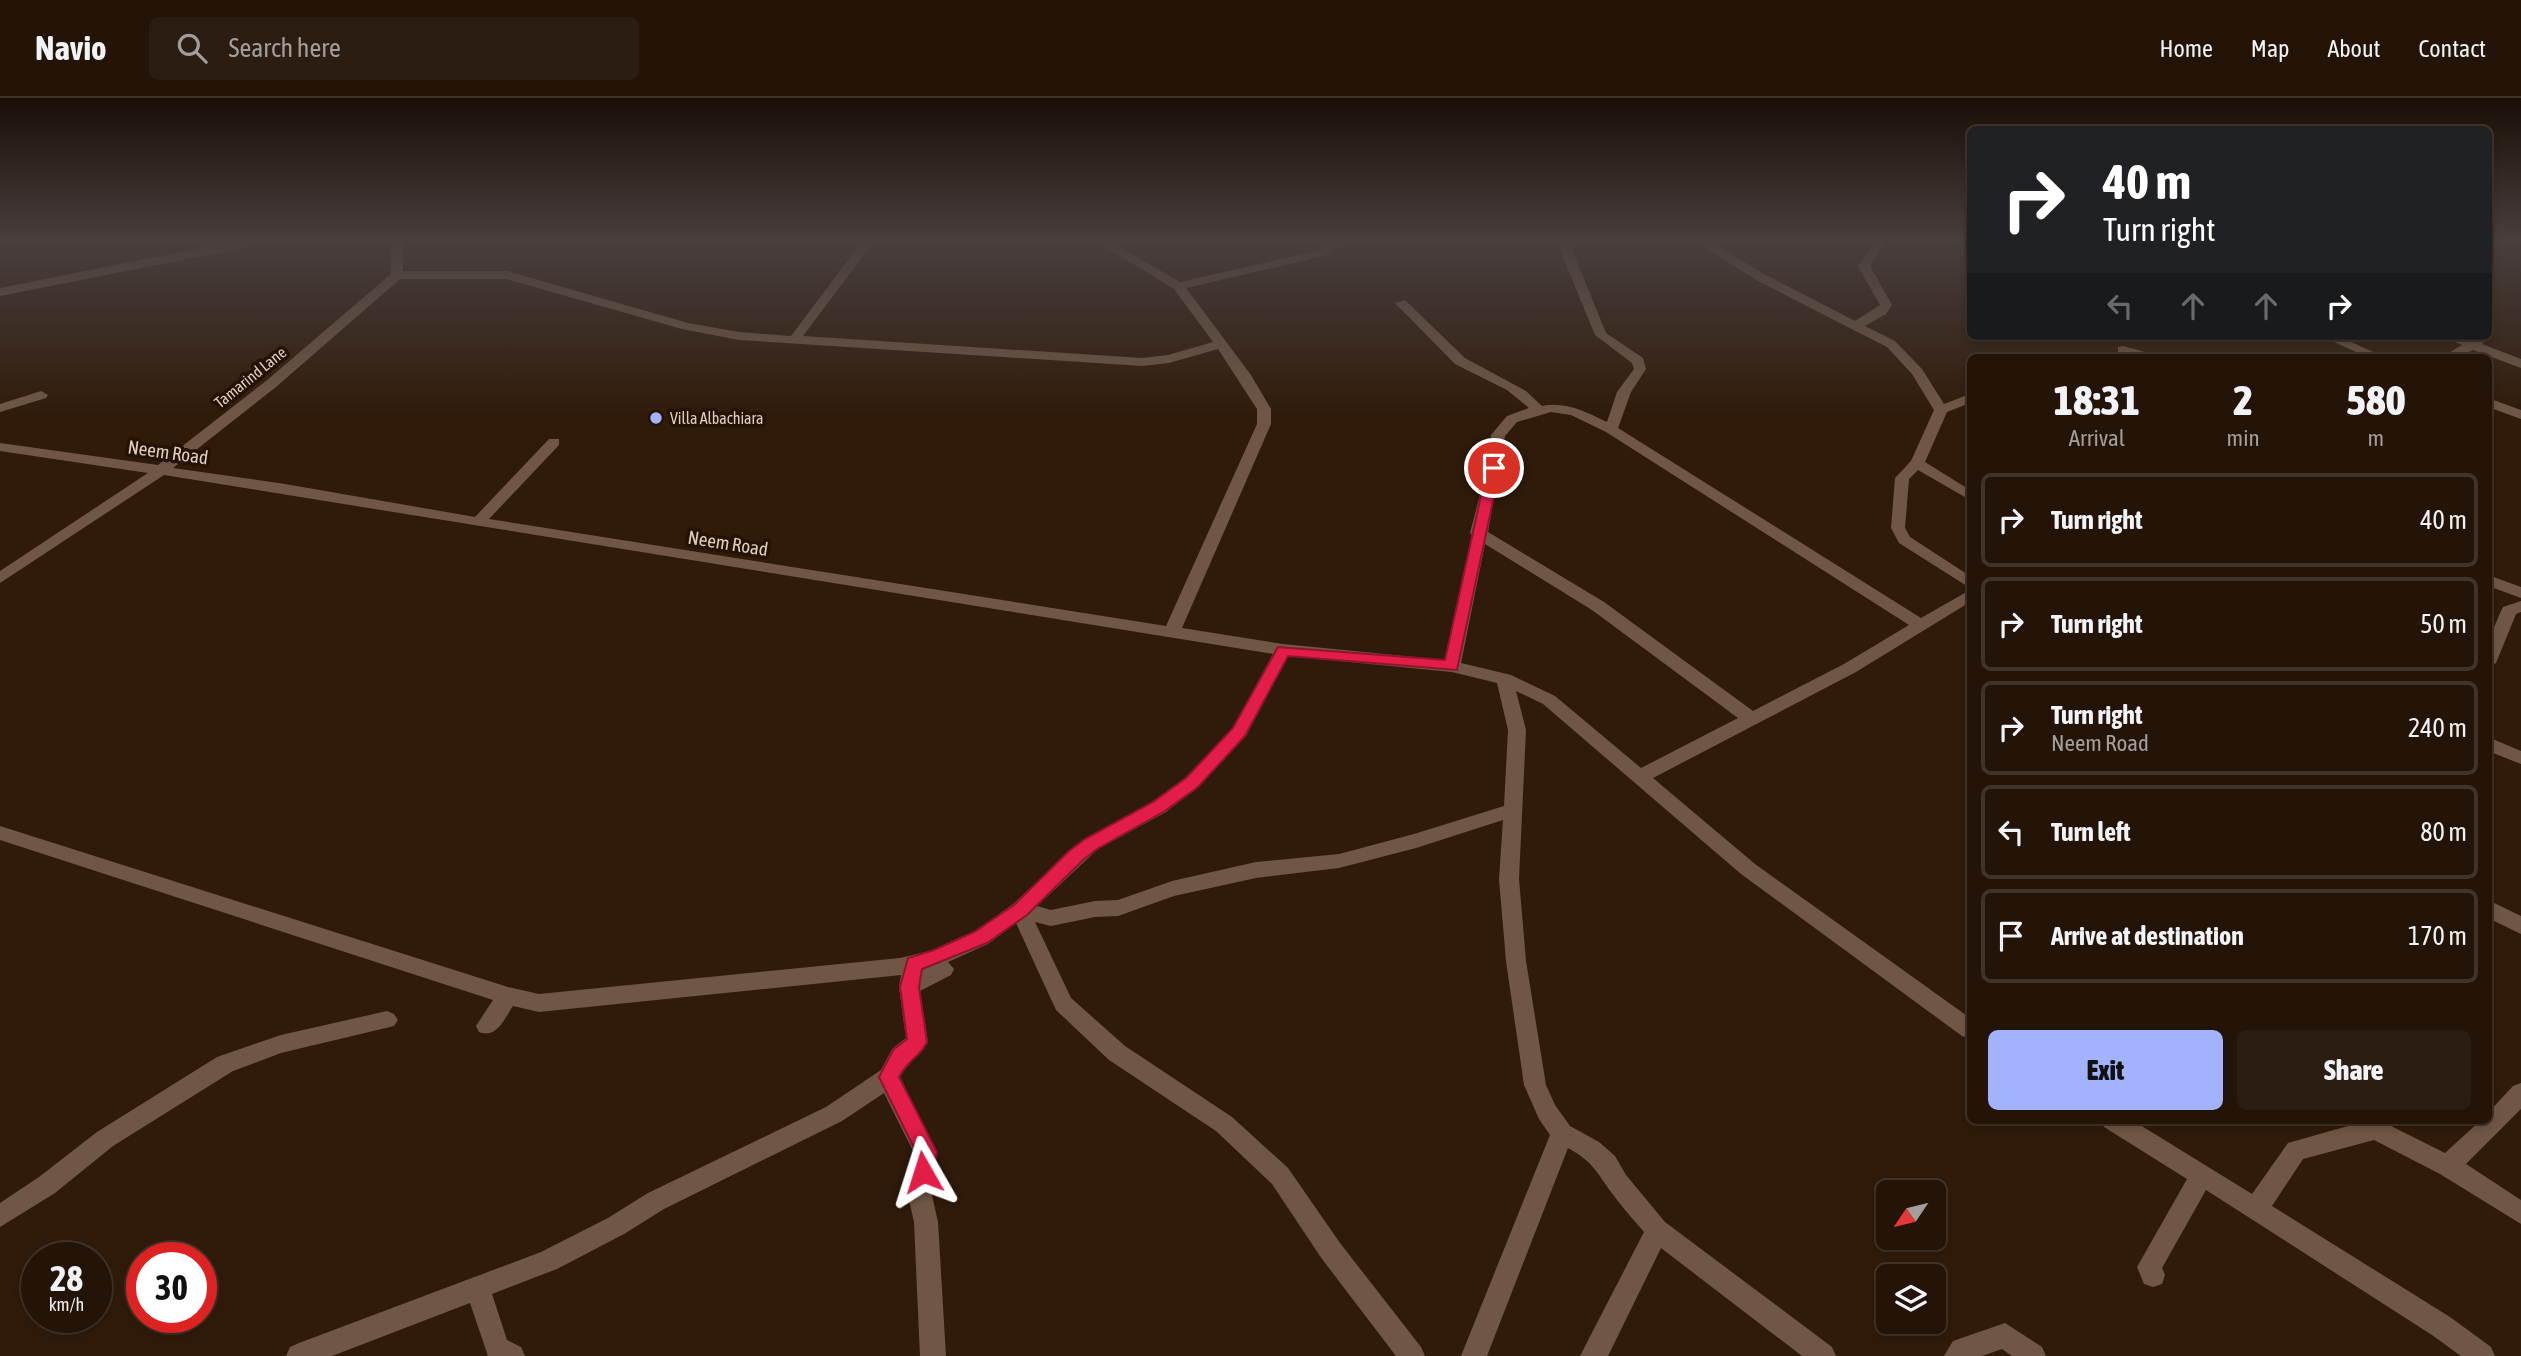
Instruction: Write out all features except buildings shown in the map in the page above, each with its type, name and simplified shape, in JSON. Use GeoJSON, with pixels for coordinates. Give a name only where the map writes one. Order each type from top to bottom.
{"type":"FeatureCollection","features":[{"type":"Feature","properties":{"kind":"street","name":"Tamarind Lane"},"geometry":{"type":"LineString","coordinates":[[0,578],[160,471],[271,384],[370,299]]}},
{"type":"Feature","properties":{"kind":"street"},"geometry":{"type":"LineString","coordinates":[[590,299],[704,331],[732,336],[1142,362],[1169,359],[1222,344]]}},
{"type":"Feature","properties":{"kind":"street"},"geometry":{"type":"LineString","coordinates":[[795,339],[825,299]]}},
{"type":"Feature","properties":{"kind":"street"},"geometry":{"type":"LineString","coordinates":[[1172,632],[1264,424],[1264,409],[1260,399],[1188,299]]}},
{"type":"Feature","properties":{"kind":"street"},"geometry":{"type":"LineString","coordinates":[[1586,299],[1601,335],[1638,361],[1640,369],[1624,392],[1611,429]]}},
{"type":"Feature","properties":{"kind":"street"},"geometry":{"type":"LineString","coordinates":[[1802,299],[1882,338],[1905,357],[1941,410]]}},
{"type":"Feature","properties":{"kind":"street"},"geometry":{"type":"LineString","coordinates":[[1855,326],[1882,311],[1886,305],[1882,299]]}},
{"type":"Feature","properties":{"kind":"street"},"geometry":{"type":"LineString","coordinates":[[1401,303],[1460,361],[1530,398],[1538,410]]}},
{"type":"Feature","properties":{"kind":"street"},"geometry":{"type":"LineString","coordinates":[[2337,340],[2371,354]]}},
{"type":"Feature","properties":{"kind":"street"},"geometry":{"type":"LineString","coordinates":[[2460,340],[2521,364]]}},
{"type":"Feature","properties":{"kind":"street"},"geometry":{"type":"LineString","coordinates":[[2454,354],[2481,340]]}},
{"type":"Feature","properties":{"kind":"street"},"geometry":{"type":"LineString","coordinates":[[2123,350],[2137,354]]}},
{"type":"Feature","properties":{"kind":"street"},"geometry":{"type":"LineString","coordinates":[[0,408],[41,395]]}},
{"type":"Feature","properties":{"kind":"street"},"geometry":{"type":"LineString","coordinates":[[1967,399],[1941,410],[1917,463],[1901,481],[1898,528],[1900,535],[1912,545],[1967,581]]}},
{"type":"Feature","properties":{"kind":"street"},"geometry":{"type":"LineString","coordinates":[[2492,404],[2521,415]]}},
{"type":"Feature","properties":{"kind":"street"},"geometry":{"type":"LineString","coordinates":[[1452,666],[1478,533],[1494,468],[1498,435],[1512,419],[1538,410],[1574,411],[1611,429],[1921,625]]}},
{"type":"Feature","properties":{"kind":"street"},"geometry":{"type":"LineString","coordinates":[[478,522],[554,442]]}},
{"type":"Feature","properties":{"kind":"street","name":"Neem Road"},"geometry":{"type":"LineString","coordinates":[[0,447],[285,488],[478,522],[1283,650],[1452,666],[1505,679],[1549,700],[1748,869],[1967,1028]]}},
{"type":"Feature","properties":{"kind":"street"},"geometry":{"type":"LineString","coordinates":[[1917,463],[1967,494]]}},
{"type":"Feature","properties":{"kind":"street"},"geometry":{"type":"LineString","coordinates":[[1944,480],[1967,479]]}},
{"type":"Feature","properties":{"kind":"street"},"geometry":{"type":"LineString","coordinates":[[1478,533],[1598,606],[1753,720]]}},
{"type":"Feature","properties":{"kind":"street"},"geometry":{"type":"LineString","coordinates":[[2492,582],[2521,593]]}},
{"type":"Feature","properties":{"kind":"street"},"geometry":{"type":"LineString","coordinates":[[1639,777],[1850,668],[1967,597]]}},
{"type":"Feature","properties":{"kind":"street"},"geometry":{"type":"LineString","coordinates":[[2493,641],[2509,611],[2521,606]]}},
{"type":"Feature","properties":{"kind":"street"},"geometry":{"type":"LineString","coordinates":[[0,833],[508,996],[539,1003],[901,967],[938,957],[981,938],[1020,910],[1083,850],[1159,807],[1192,782],[1240,732],[1283,650]]}},
{"type":"Feature","properties":{"kind":"street"},"geometry":{"type":"LineString","coordinates":[[1505,679],[1517,730],[1509,879],[1516,961],[1535,1085],[1547,1112],[1562,1133],[1591,1149],[1607,1164],[1618,1183],[1657,1230],[1824,1356]]}},
{"type":"Feature","properties":{"kind":"street"},"geometry":{"type":"LineString","coordinates":[[2492,745],[2521,758]]}},
{"type":"Feature","properties":{"kind":"street"},"geometry":{"type":"LineString","coordinates":[[1020,910],[1051,918],[1095,909],[1118,908],[1172,889],[1256,870],[1352,858],[1513,811]]}},
{"type":"Feature","properties":{"kind":"street"},"geometry":{"type":"LineString","coordinates":[[1020,910],[1063,1004],[1116,1053],[1224,1124],[1280,1176],[1332,1251],[1412,1356]]}},
{"type":"Feature","properties":{"kind":"street"},"geometry":{"type":"LineString","coordinates":[[2492,910],[2521,926]]}},
{"type":"Feature","properties":{"kind":"street"},"geometry":{"type":"LineString","coordinates":[[299,1356],[548,1261],[605,1232],[656,1201],[834,1114],[889,1077],[900,1056],[917,1042],[909,987],[914,963]]}},
{"type":"Feature","properties":{"kind":"street"},"geometry":{"type":"LineString","coordinates":[[909,987],[944,969]]}},
{"type":"Feature","properties":{"kind":"street"},"geometry":{"type":"LineString","coordinates":[[487,1026],[508,996]]}},
{"type":"Feature","properties":{"kind":"street"},"geometry":{"type":"LineString","coordinates":[[0,1216],[47,1185],[105,1139],[225,1063],[281,1044],[387,1020]]}},
{"type":"Feature","properties":{"kind":"street"},"geometry":{"type":"LineString","coordinates":[[889,1077],[926,1152],[919,1191],[926,1222],[933,1356]]}},
{"type":"Feature","properties":{"kind":"street"},"geometry":{"type":"LineString","coordinates":[[2448,1166],[2505,1112],[2521,1093]]}},
{"type":"Feature","properties":{"kind":"street"},"geometry":{"type":"LineString","coordinates":[[2119,1124],[2441,1326],[2482,1356]]}},
{"type":"Feature","properties":{"kind":"street"},"geometry":{"type":"LineString","coordinates":[[2255,1210],[2296,1150],[2365,1125],[2448,1166],[2521,1213]]}},
{"type":"Feature","properties":{"kind":"street"},"geometry":{"type":"LineString","coordinates":[[1474,1356],[1562,1133]]}},
{"type":"Feature","properties":{"kind":"street"},"geometry":{"type":"LineString","coordinates":[[2152,1275],[2149,1267],[2202,1175]]}},
{"type":"Feature","properties":{"kind":"street"},"geometry":{"type":"LineString","coordinates":[[1593,1356],[1657,1230]]}},
{"type":"Feature","properties":{"kind":"street"},"geometry":{"type":"LineString","coordinates":[[478,1289],[497,1348],[512,1356]]}},
{"type":"Feature","properties":{"kind":"street"},"geometry":{"type":"LineString","coordinates":[[1957,1356],[1962,1350],[2006,1336],[2033,1356]]}},
{"type":"Feature","properties":{"kind":"place","name":"Villa Albachiara"},"geometry":{"type":"Point","coordinates":[656,418]}},
{"type":"Feature","properties":{"kind":"route"},"geometry":{"type":"LineString","coordinates":[[923,1172],[926,1152],[889,1077],[900,1056],[917,1042],[909,987],[914,963],[938,957],[981,938],[1020,910],[1091,844],[1159,807],[1192,782],[1240,732],[1283,650],[1452,666],[1478,533],[1494,468]]}}]}
